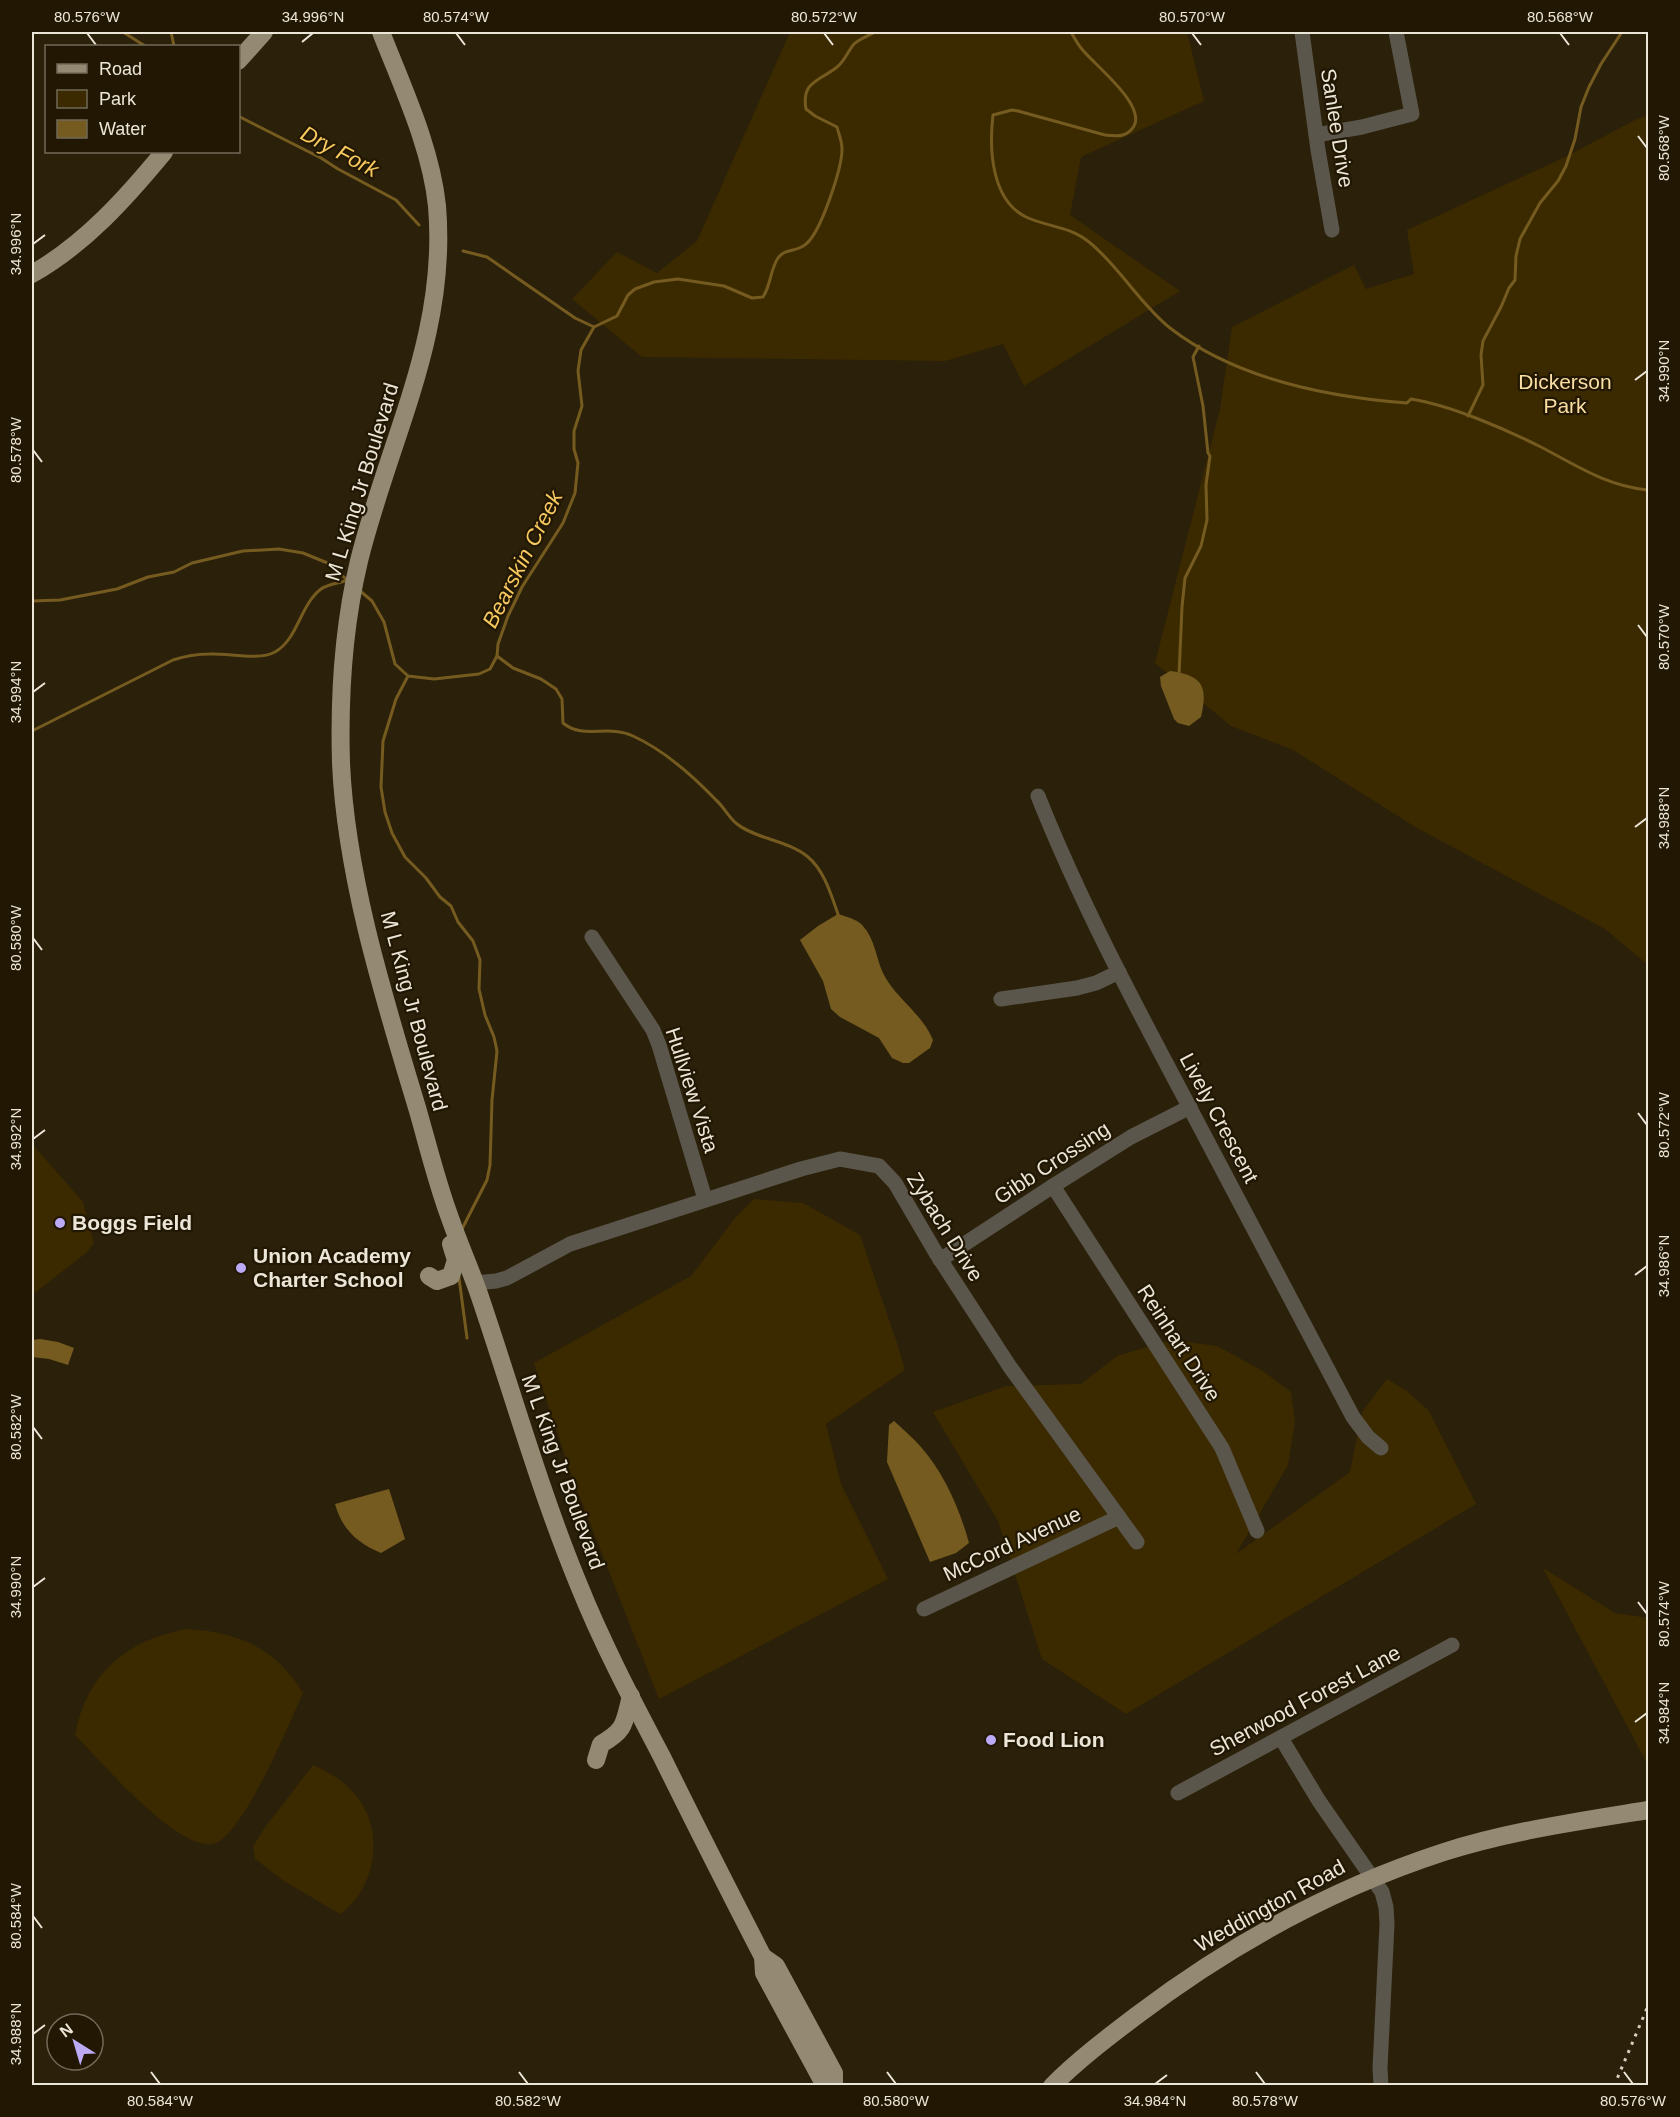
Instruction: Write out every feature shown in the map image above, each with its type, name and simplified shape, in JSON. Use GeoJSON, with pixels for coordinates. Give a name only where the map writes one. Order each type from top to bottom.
{"type":"FeatureCollection","features":[{"type":"Feature","properties":{"kind":"main road"},"geometry":{"type":"LineString","coordinates":[[240,59],[264,32]]}},
{"type":"Feature","properties":{"kind":"main road","name":"M L King Jr Boulevard"},"geometry":{"type":"LineString","coordinates":[[381,32],[424,148],[436,198],[438,257],[435,298],[423,356],[361,553],[351,599],[344,649],[340,711],[342,771],[350,847],[388,1011],[448,1215],[475,1283],[543,1492],[579,1585],[631,1696],[763,1957],[764,1972],[822,2082],[829,2085]]}},
{"type":"Feature","properties":{"kind":"main road"},"geometry":{"type":"LineString","coordinates":[[32,274],[67,252],[97,226],[139,183],[163,153]]}},
{"type":"Feature","properties":{"kind":"main road"},"geometry":{"type":"LineString","coordinates":[[388,1011],[395,1054],[456,1260],[450,1276],[437,1281],[429,1276]]}},
{"type":"Feature","properties":{"kind":"main road"},"geometry":{"type":"LineString","coordinates":[[596,1760],[601,1744],[615,1736],[622,1728],[631,1696]]}},
{"type":"Feature","properties":{"kind":"main road","name":"Weddington Road"},"geometry":{"type":"LineString","coordinates":[[1052,2085],[1080,2059],[1179,1983],[1244,1942],[1291,1916],[1371,1878],[1445,1852],[1499,1837],[1648,1810]]}},
{"type":"Feature","properties":{"kind":"main road","name":"M L King Jr Boulevard"},"geometry":{"type":"LineString","coordinates":[[763,1957],[776,1966],[834,2073],[834,2085]]}},
{"type":"Feature","properties":{"kind":"street","name":"Sanlee Drive"},"geometry":{"type":"LineString","coordinates":[[1302,32],[1332,230]]}},
{"type":"Feature","properties":{"kind":"street"},"geometry":{"type":"LineString","coordinates":[[1316,135],[1362,127],[1412,114],[1396,32]]}},
{"type":"Feature","properties":{"kind":"street","name":"Lively Crescent"},"geometry":{"type":"LineString","coordinates":[[1038,796],[1119,972],[1353,1417],[1368,1437],[1381,1448]]}},
{"type":"Feature","properties":{"kind":"street","name":"Hullview Vista"},"geometry":{"type":"LineString","coordinates":[[592,937],[653,1030],[705,1199]]}},
{"type":"Feature","properties":{"kind":"street"},"geometry":{"type":"LineString","coordinates":[[1001,999],[1077,988],[1096,983],[1119,972]]}},
{"type":"Feature","properties":{"kind":"street","name":"Gibb Crossing"},"geometry":{"type":"LineString","coordinates":[[940,1260],[1053,1185],[1131,1137],[1190,1107]]}},
{"type":"Feature","properties":{"kind":"street","name":"Zybach Drive"},"geometry":{"type":"LineString","coordinates":[[475,1283],[507,1278],[570,1244],[705,1199],[840,1159],[879,1166],[895,1183],[940,1260],[1010,1367],[1137,1542]]}},
{"type":"Feature","properties":{"kind":"street","name":"Reinhart Drive"},"geometry":{"type":"LineString","coordinates":[[1053,1185],[1222,1448],[1257,1531]]}},
{"type":"Feature","properties":{"kind":"street","name":"McCord Avenue"},"geometry":{"type":"LineString","coordinates":[[924,1609],[1119,1517]]}},
{"type":"Feature","properties":{"kind":"street","name":"Sherwood Forest Lane"},"geometry":{"type":"LineString","coordinates":[[1178,1793],[1452,1645]]}},
{"type":"Feature","properties":{"kind":"street"},"geometry":{"type":"LineString","coordinates":[[1281,1738],[1319,1801],[1382,1892],[1388,1924],[1381,2085]]}},
{"type":"Feature","properties":{"kind":"green space"},"geometry":{"type":"Polygon","coordinates":[[[790,32],[1187,32],[1204,101],[1081,157],[1070,215],[1180,291],[1024,386],[1003,344],[945,361],[642,357],[572,299],[617,252],[657,273],[697,241],[790,32]]]}},
{"type":"Feature","properties":{"kind":"green space","name":"Dickerson Park"},"geometry":{"type":"Polygon","coordinates":[[[1648,116],[1648,965],[1605,929],[1417,828],[1293,750],[1231,726],[1155,663],[1220,409],[1232,327],[1354,265],[1366,289],[1414,274],[1407,230],[1563,158],[1639,118],[1648,116]]]}},
{"type":"Feature","properties":{"kind":"green space","name":"Boggs Field"},"geometry":{"type":"Polygon","coordinates":[[[32,1144],[83,1202],[94,1243],[86,1253],[32,1295],[32,1144]]]}},
{"type":"Feature","properties":{"kind":"green space"},"geometry":{"type":"Polygon","coordinates":[[[754,1199],[803,1203],[860,1235],[905,1370],[826,1424],[841,1484],[888,1579],[659,1699],[572,1477],[534,1363],[691,1276],[735,1218],[754,1199]]]}},
{"type":"Feature","properties":{"kind":"green space"},"geometry":{"type":"Polygon","coordinates":[[[1171,1340],[1217,1346],[1263,1371],[1291,1392],[1295,1422],[1288,1465],[1236,1554],[1350,1472],[1362,1412],[1387,1379],[1407,1391],[1429,1411],[1476,1504],[1126,1714],[1042,1659],[998,1521],[933,1412],[1006,1386],[1081,1384],[1117,1356],[1171,1340]]]}},
{"type":"Feature","properties":{"kind":"green space"},"geometry":{"type":"Polygon","coordinates":[[[1543,1568],[1615,1613],[1648,1618],[1648,1765],[1543,1568]]]}},
{"type":"Feature","properties":{"kind":"green space"},"geometry":{"type":"Polygon","coordinates":[[[187,1629],[223,1634],[254,1645],[281,1664],[303,1693],[251,1802],[224,1838],[212,1844],[197,1842],[159,1819],[75,1735],[89,1694],[113,1663],[145,1641],[187,1629]]]}},
{"type":"Feature","properties":{"kind":"green space"},"geometry":{"type":"Polygon","coordinates":[[[313,1765],[338,1778],[353,1792],[366,1812],[372,1828],[372,1860],[368,1876],[352,1903],[340,1914],[284,1881],[255,1859],[253,1847],[263,1830],[313,1765]]]}},
{"type":"Feature","properties":{"kind":"water"},"geometry":{"type":"Polygon","coordinates":[[[1170,671],[1196,679],[1203,690],[1201,717],[1189,726],[1178,723],[1174,719],[1161,686],[1160,677],[1170,671]]]}},
{"type":"Feature","properties":{"kind":"water"},"geometry":{"type":"Polygon","coordinates":[[[838,914],[852,918],[867,931],[888,982],[922,1022],[933,1040],[930,1048],[909,1063],[892,1058],[879,1038],[840,1017],[831,1009],[823,981],[800,940],[838,914]]]}},
{"type":"Feature","properties":{"kind":"water"},"geometry":{"type":"Polygon","coordinates":[[[40,1339],[74,1348],[68,1365],[32,1357],[32,1340],[40,1339]]]}},
{"type":"Feature","properties":{"kind":"water"},"geometry":{"type":"Polygon","coordinates":[[[894,1421],[915,1440],[929,1457],[950,1492],[969,1543],[956,1553],[930,1562],[887,1462],[889,1425],[894,1421]]]}},
{"type":"Feature","properties":{"kind":"water"},"geometry":{"type":"Polygon","coordinates":[[[389,1489],[405,1539],[381,1553],[358,1540],[346,1528],[335,1504],[389,1489]]]}},
{"type":"Feature","properties":{"kind":"waterway","name":"Dry Fork"},"geometry":{"type":"LineString","coordinates":[[123,32],[143,45]]}},
{"type":"Feature","properties":{"kind":"waterway"},"geometry":{"type":"LineString","coordinates":[[171,32],[174,45]]}},
{"type":"Feature","properties":{"kind":"waterway","name":"Bearskin Creek"},"geometry":{"type":"LineString","coordinates":[[359,590],[372,601],[384,622],[395,664],[408,676],[434,679],[479,674],[490,669],[497,656],[498,644],[508,616],[522,587],[563,523],[575,493],[578,463],[574,449],[574,431],[582,406],[578,371],[581,350],[594,327],[617,316],[628,295],[635,289],[654,282],[678,279],[724,286],[752,298],[763,297],[778,258],[806,244],[818,227],[830,199],[841,158],[842,146],[837,127],[806,109],[806,93],[813,83],[839,65],[854,44],[875,32]]}},
{"type":"Feature","properties":{"kind":"waterway","name":"Bearskin Creek"},"geometry":{"type":"LineString","coordinates":[[1071,32],[1081,48],[1126,96],[1136,117],[1134,126],[1128,133],[1117,136],[1105,135],[1018,111],[1012,110],[993,115],[992,157],[995,172],[999,186],[1014,209],[1026,217],[1074,233],[1089,242],[1170,328],[1196,346],[1223,360],[1253,373],[1314,390],[1407,403],[1411,399],[1443,406],[1511,433],[1606,480],[1648,490]]}},
{"type":"Feature","properties":{"kind":"waterway"},"geometry":{"type":"LineString","coordinates":[[1468,416],[1483,385],[1481,355],[1483,341],[1515,280],[1516,256],[1520,239],[1540,203],[1558,181],[1566,166],[1575,139],[1581,107],[1589,87],[1622,32]]}},
{"type":"Feature","properties":{"kind":"waterway","name":"Dry Fork"},"geometry":{"type":"LineString","coordinates":[[240,117],[321,158],[396,200],[419,225]]}},
{"type":"Feature","properties":{"kind":"waterway","name":"Dry Fork"},"geometry":{"type":"LineString","coordinates":[[463,251],[487,257],[575,318],[594,327]]}},
{"type":"Feature","properties":{"kind":"waterway"},"geometry":{"type":"LineString","coordinates":[[1179,675],[1185,578],[1201,546],[1207,520],[1206,485],[1210,456],[1193,357],[1199,346]]}},
{"type":"Feature","properties":{"kind":"waterway"},"geometry":{"type":"LineString","coordinates":[[32,601],[60,600],[117,589],[148,577],[174,572],[192,563],[243,551],[279,549],[303,553],[330,564],[347,580]]}},
{"type":"Feature","properties":{"kind":"waterway","name":"Bearskin Creek"},"geometry":{"type":"LineString","coordinates":[[32,731],[173,660],[200,654],[261,656],[275,652],[289,639],[308,604],[321,589],[348,580]]}},
{"type":"Feature","properties":{"kind":"waterway"},"geometry":{"type":"LineString","coordinates":[[497,656],[513,668],[541,679],[556,689],[562,699],[563,723],[579,731],[624,733],[644,742],[687,772],[737,824],[753,833],[800,851],[808,857],[823,877],[839,917]]}},
{"type":"Feature","properties":{"kind":"waterway"},"geometry":{"type":"LineString","coordinates":[[408,676],[396,699],[383,741],[381,787],[385,812],[392,833],[405,857],[426,878],[440,897],[451,906],[458,922],[473,941],[480,960],[479,989],[497,1051],[492,1100],[490,1165],[487,1180],[461,1231]]}},
{"type":"Feature","properties":{"kind":"waterway"},"geometry":{"type":"LineString","coordinates":[[459,1278],[467,1338]]}},
{"type":"Feature","properties":{"kind":"railway"},"geometry":{"type":"LineString","coordinates":[[1614,2086],[1648,2006]]}},
{"type":"Feature","properties":{"kind":"place","name":"Boggs Field"},"geometry":{"type":"Point","coordinates":[60,1223]}},
{"type":"Feature","properties":{"kind":"place","name":"Union Academy Charter School"},"geometry":{"type":"Point","coordinates":[241,1268]}},
{"type":"Feature","properties":{"kind":"place","name":"Food Lion"},"geometry":{"type":"Point","coordinates":[991,1740]}}]}
